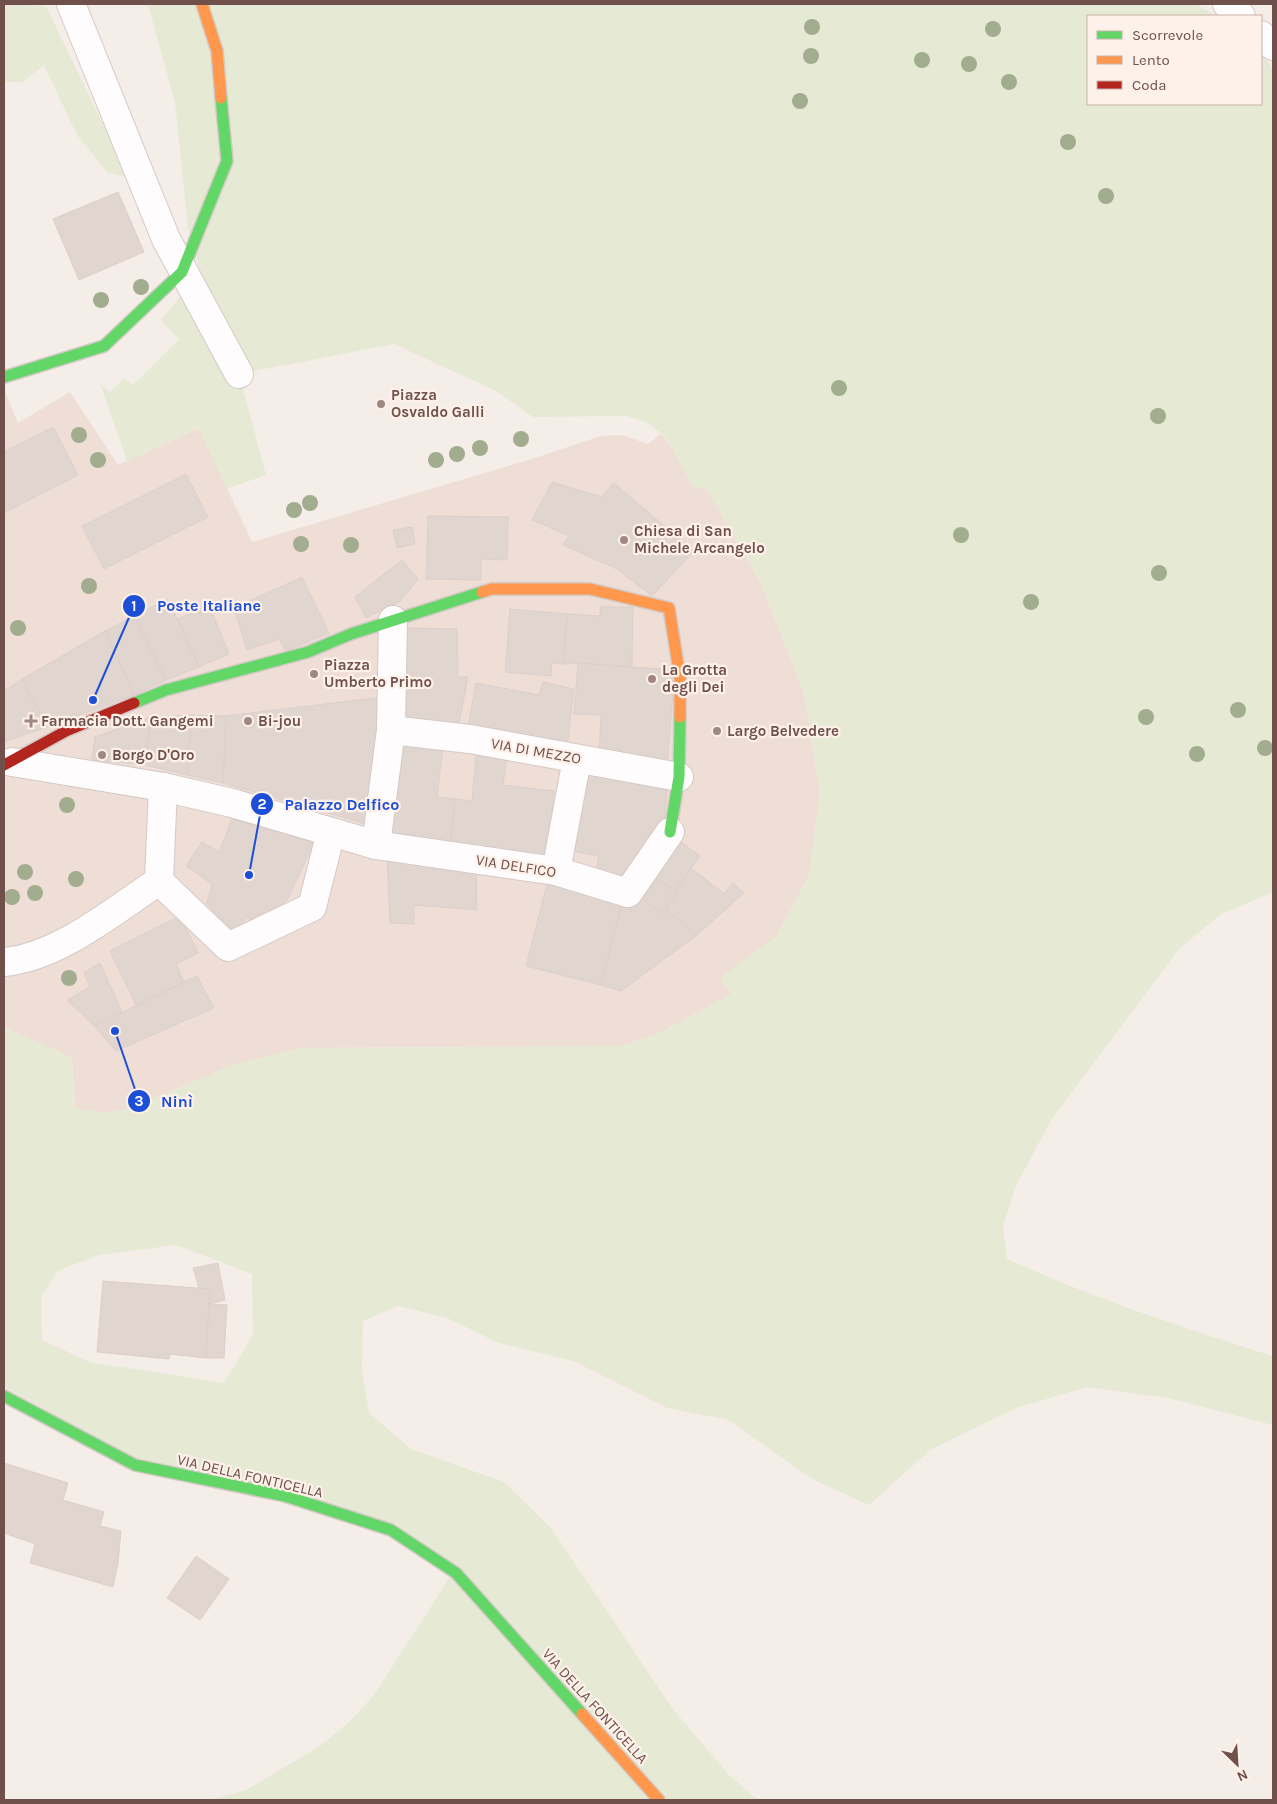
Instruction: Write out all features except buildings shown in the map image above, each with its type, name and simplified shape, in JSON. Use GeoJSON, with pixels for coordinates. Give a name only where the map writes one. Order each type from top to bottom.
{"type":"FeatureCollection","features":[{"type":"Feature","properties":{"kind":"street"},"geometry":{"type":"LineString","coordinates":[[71,4],[166,239],[182,272],[239,374]]}},
{"type":"Feature","properties":{"kind":"street"},"geometry":{"type":"LineString","coordinates":[[4,377],[104,346],[182,272],[226,161],[217,51],[202,4]]}},
{"type":"Feature","properties":{"kind":"street"},"geometry":{"type":"LineString","coordinates":[[1227,4],[1240,15]]}},
{"type":"Feature","properties":{"kind":"street"},"geometry":{"type":"LineString","coordinates":[[1262,36],[1273,46]]}},
{"type":"Feature","properties":{"kind":"street"},"geometry":{"type":"LineString","coordinates":[[8,764],[66,731],[166,690],[308,652],[351,634],[492,590],[590,589],[669,608],[680,677],[679,776],[670,832]]}},
{"type":"Feature","properties":{"kind":"street"},"geometry":{"type":"LineString","coordinates":[[376,845],[391,730],[393,620]]}},
{"type":"Feature","properties":{"kind":"street","name":"VIA DI MEZZO"},"geometry":{"type":"LineString","coordinates":[[391,730],[470,739],[679,776]]}},
{"type":"Feature","properties":{"kind":"street"},"geometry":{"type":"LineString","coordinates":[[556,871],[577,759]]}},
{"type":"Feature","properties":{"kind":"street","name":"VIA DELFICO"},"geometry":{"type":"LineString","coordinates":[[8,764],[163,787],[232,803],[376,845],[556,871],[628,892],[670,832]]}},
{"type":"Feature","properties":{"kind":"street"},"geometry":{"type":"LineString","coordinates":[[163,787],[159,881],[228,947],[312,907],[331,832]]}},
{"type":"Feature","properties":{"kind":"street"},"geometry":{"type":"LineString","coordinates":[[4,962],[20,960],[51,951],[159,881]]}},
{"type":"Feature","properties":{"kind":"street","name":"VIA DELLA FONTICELLA"},"geometry":{"type":"LineString","coordinates":[[4,1396],[135,1465],[286,1496],[391,1530],[456,1573],[658,1800]]}},
{"type":"Feature","properties":{"kind":"shaded area"},"geometry":{"type":"Polygon","coordinates":[[[4,389],[18,423],[70,392],[118,465],[199,428],[252,542],[532,459],[601,436],[622,435],[648,444],[661,434],[707,489],[761,583],[804,693],[820,792],[809,876],[776,937],[721,978],[732,994],[658,1034],[622,1046],[300,1048],[233,1065],[129,1109],[105,1113],[75,1110],[72,1058],[4,1027],[4,389]]]}},
{"type":"Feature","properties":{"kind":"green space"},"geometry":{"type":"Polygon","coordinates":[[[4,4],[46,6],[128,177],[108,173],[77,135],[44,65],[23,82],[6,82],[4,78],[4,4]]]}},
{"type":"Feature","properties":{"kind":"green space"},"geometry":{"type":"Polygon","coordinates":[[[148,4],[1196,4],[1214,15],[1087,15],[1087,105],[1262,105],[1262,52],[1273,70],[1273,892],[1221,914],[1179,949],[1051,1120],[1015,1188],[1003,1226],[1007,1259],[1072,1287],[1138,1312],[1273,1356],[1273,1425],[1168,1398],[1087,1387],[1016,1408],[930,1450],[869,1505],[814,1480],[728,1420],[667,1408],[573,1361],[499,1343],[447,1318],[398,1306],[363,1321],[362,1371],[369,1413],[411,1449],[504,1482],[551,1528],[672,1708],[728,1774],[758,1800],[668,1800],[397,1524],[136,1458],[4,1387],[4,1027],[72,1058],[74,1108],[105,1113],[129,1109],[233,1065],[300,1048],[622,1046],[658,1034],[731,994],[720,978],[776,937],[809,876],[820,792],[804,693],[761,583],[707,489],[693,487],[667,439],[650,424],[627,416],[533,417],[496,391],[394,344],[239,374],[266,475],[227,489],[198,428],[127,461],[100,383],[110,392],[124,378],[133,385],[179,339],[161,320],[195,278],[205,290],[188,228],[175,103],[148,4]],[[176,1245],[99,1255],[59,1270],[41,1297],[42,1340],[90,1362],[224,1383],[253,1335],[252,1274],[176,1245]]]}},
{"type":"Feature","properties":{"kind":"green space"},"geometry":{"type":"Polygon","coordinates":[[[450,1577],[651,1800],[209,1800],[246,1790],[320,1746],[350,1721],[374,1695],[450,1577]]]}},
{"type":"Feature","properties":{"kind":"traffic: fast"},"geometry":{"type":"LineString","coordinates":[[4,377],[104,346],[182,272],[227,161],[221,98]]}},
{"type":"Feature","properties":{"kind":"traffic: fast"},"geometry":{"type":"LineString","coordinates":[[134,703],[166,690],[308,652],[351,634],[482,592]]}},
{"type":"Feature","properties":{"kind":"traffic: fast"},"geometry":{"type":"LineString","coordinates":[[670,832],[679,777],[680,717]]}},
{"type":"Feature","properties":{"kind":"traffic: fast"},"geometry":{"type":"LineString","coordinates":[[4,1396],[135,1465],[285,1496],[391,1530],[456,1573],[582,1714]]}},
{"type":"Feature","properties":{"kind":"traffic: slow"},"geometry":{"type":"LineString","coordinates":[[202,4],[217,51],[221,98]]}},
{"type":"Feature","properties":{"kind":"traffic: slow"},"geometry":{"type":"LineString","coordinates":[[482,592],[492,589],[590,589],[669,608],[680,677],[680,717]]}},
{"type":"Feature","properties":{"kind":"traffic: slow"},"geometry":{"type":"LineString","coordinates":[[582,1714],[659,1800]]}},
{"type":"Feature","properties":{"kind":"traffic: jam"},"geometry":{"type":"LineString","coordinates":[[4,765],[66,731],[134,703]]}},
{"type":"Feature","properties":{"kind":"place","name":"Piazza Osvaldo Galli"},"geometry":{"type":"Point","coordinates":[381,404]}},
{"type":"Feature","properties":{"kind":"place","name":"Chiesa di San Michele Arcangelo"},"geometry":{"type":"Point","coordinates":[624,540]}},
{"type":"Feature","properties":{"kind":"place","name":"Piazza Umberto Primo"},"geometry":{"type":"Point","coordinates":[314,674]}},
{"type":"Feature","properties":{"kind":"place","name":"La Grotta degli Dei"},"geometry":{"type":"Point","coordinates":[652,679]}},
{"type":"Feature","properties":{"kind":"place","name":"Poste Italiane"},"geometry":{"type":"Point","coordinates":[93,700]}},
{"type":"Feature","properties":{"kind":"place","name":"Farmacia Dott. Gangemi"},"geometry":{"type":"Point","coordinates":[31,721]}},
{"type":"Feature","properties":{"kind":"place","name":"Bi-jou"},"geometry":{"type":"Point","coordinates":[248,721]}},
{"type":"Feature","properties":{"kind":"place","name":"Largo Belvedere"},"geometry":{"type":"Point","coordinates":[717,731]}},
{"type":"Feature","properties":{"kind":"place","name":"Borgo D'Oro"},"geometry":{"type":"Point","coordinates":[102,755]}},
{"type":"Feature","properties":{"kind":"place","name":"Palazzo Delfico"},"geometry":{"type":"Point","coordinates":[249,875]}},
{"type":"Feature","properties":{"kind":"place","name":"Ninì"},"geometry":{"type":"Point","coordinates":[115,1031]}}]}
